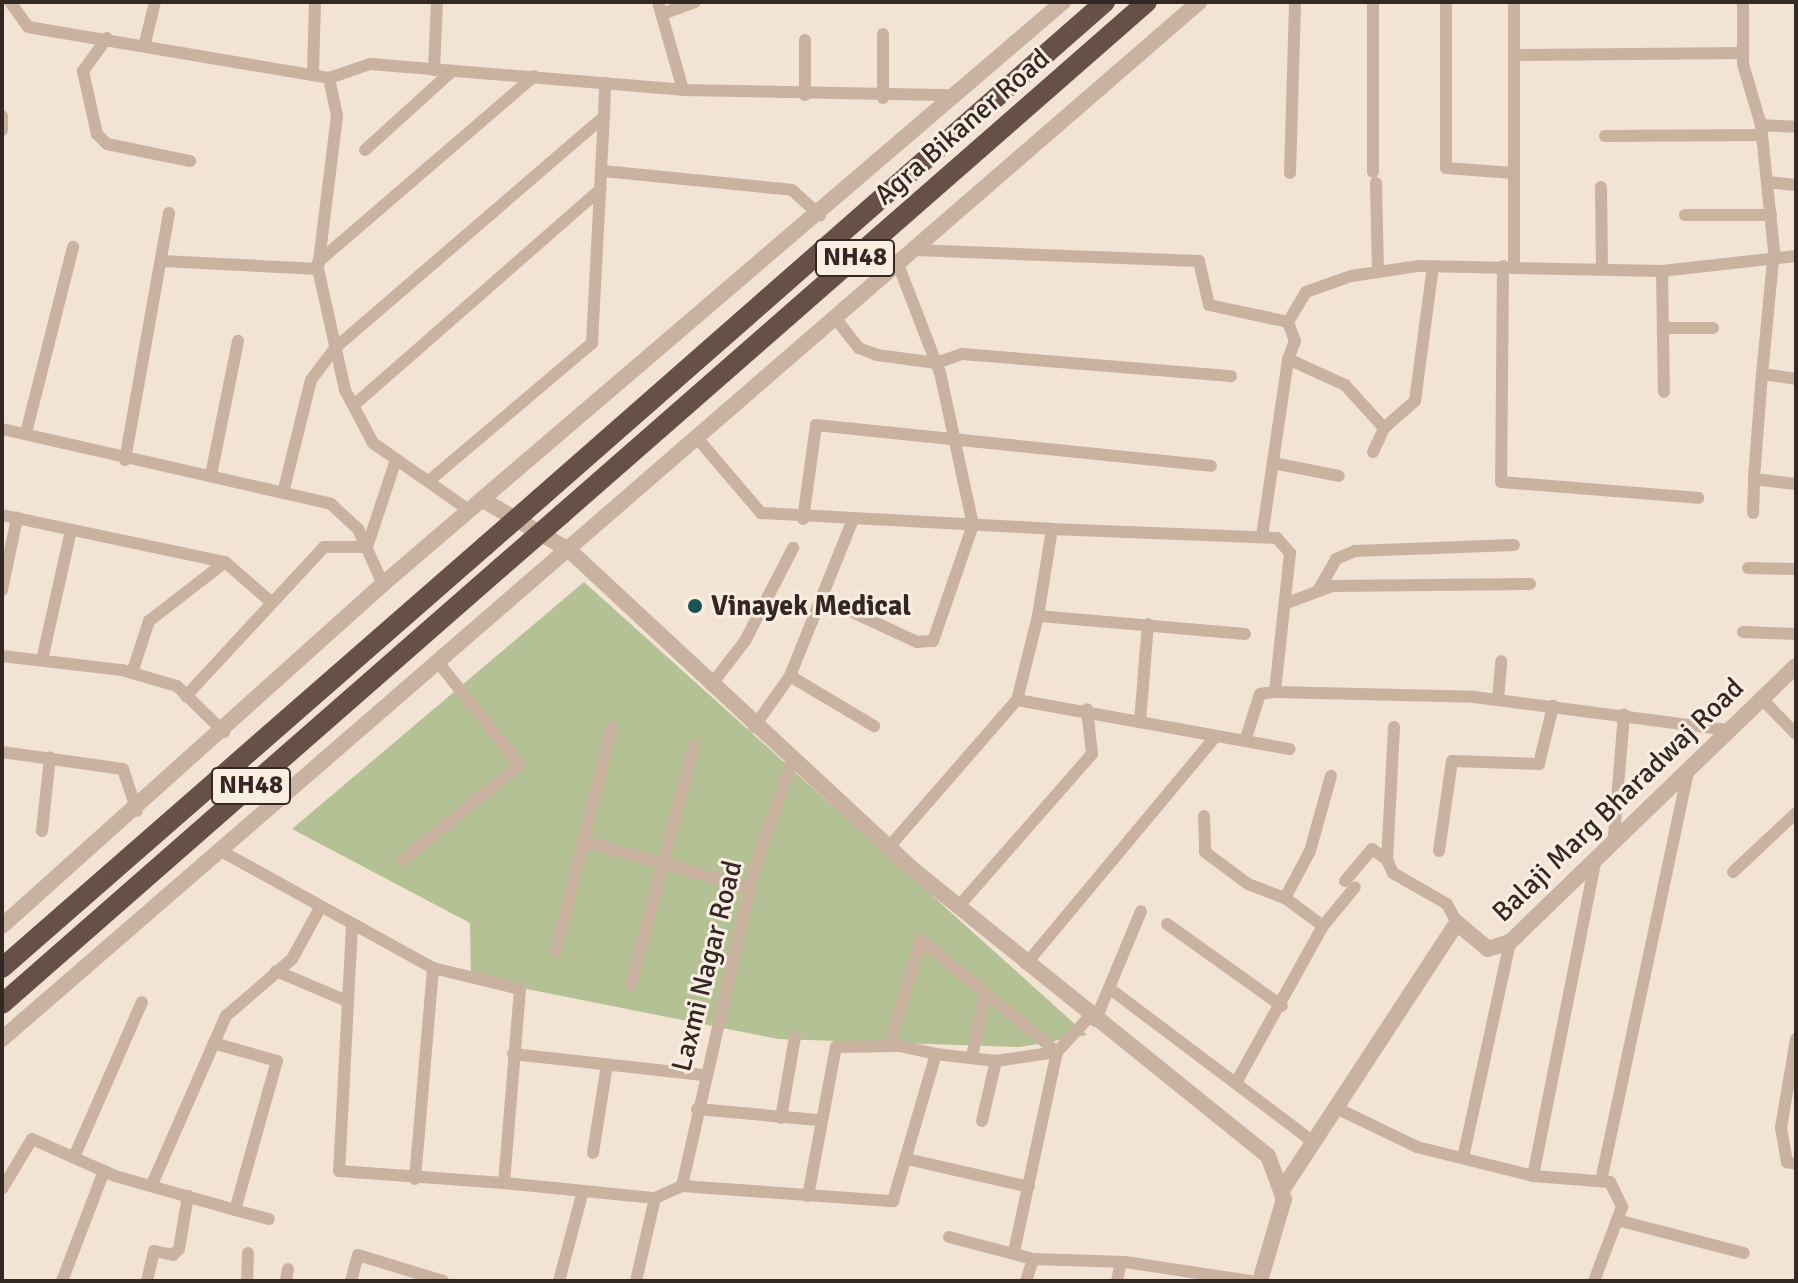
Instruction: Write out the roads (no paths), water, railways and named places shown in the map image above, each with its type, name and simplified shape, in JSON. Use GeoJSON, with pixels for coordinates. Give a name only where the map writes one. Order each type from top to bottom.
{"type":"FeatureCollection","features":[{"type":"Feature","properties":{"kind":"highway","name":"NH48"},"geometry":{"type":"LineString","coordinates":[[2,968],[1105,2]]}},
{"type":"Feature","properties":{"kind":"highway","name":"Agra Bikaner Road"},"geometry":{"type":"LineString","coordinates":[[2,1004],[1147,2]]}},
{"type":"Feature","properties":{"kind":"street"},"geometry":{"type":"LineString","coordinates":[[10,2],[28,27],[145,43],[329,78],[370,64],[683,90],[883,98],[960,94]]}},
{"type":"Feature","properties":{"kind":"street"},"geometry":{"type":"LineString","coordinates":[[145,43],[155,2]]}},
{"type":"Feature","properties":{"kind":"street"},"geometry":{"type":"LineString","coordinates":[[313,74],[315,2]]}},
{"type":"Feature","properties":{"kind":"street"},"geometry":{"type":"LineString","coordinates":[[434,70],[437,2]]}},
{"type":"Feature","properties":{"kind":"street"},"geometry":{"type":"LineString","coordinates":[[683,90],[660,8],[695,2]]}},
{"type":"Feature","properties":{"kind":"street"},"geometry":{"type":"LineString","coordinates":[[2,926],[137,811],[383,584],[820,215],[1063,2]]}},
{"type":"Feature","properties":{"kind":"street"},"geometry":{"type":"LineString","coordinates":[[2,1039],[1199,2]]}},
{"type":"Feature","properties":{"kind":"street"},"geometry":{"type":"LineString","coordinates":[[1290,173],[1295,2]]}},
{"type":"Feature","properties":{"kind":"street"},"geometry":{"type":"LineString","coordinates":[[1373,2],[1378,272]]}},
{"type":"Feature","properties":{"kind":"street"},"geometry":{"type":"LineString","coordinates":[[1446,2],[1446,168],[1514,173]]}},
{"type":"Feature","properties":{"kind":"street"},"geometry":{"type":"LineString","coordinates":[[1514,2],[1514,173],[1501,482],[1698,498]]}},
{"type":"Feature","properties":{"kind":"street"},"geometry":{"type":"LineString","coordinates":[[1743,2],[1743,53],[1762,130],[1774,261],[1762,374],[1753,513]]}},
{"type":"Feature","properties":{"kind":"street"},"geometry":{"type":"LineString","coordinates":[[883,34],[883,98]]}},
{"type":"Feature","properties":{"kind":"street"},"geometry":{"type":"LineString","coordinates":[[107,38],[83,71],[97,134],[107,144],[190,161]]}},
{"type":"Feature","properties":{"kind":"street"},"geometry":{"type":"LineString","coordinates":[[805,40],[805,95]]}},
{"type":"Feature","properties":{"kind":"street"},"geometry":{"type":"LineString","coordinates":[[1514,55],[1743,53]]}},
{"type":"Feature","properties":{"kind":"street"},"geometry":{"type":"LineString","coordinates":[[365,150],[452,71]]}},
{"type":"Feature","properties":{"kind":"street"},"geometry":{"type":"LineString","coordinates":[[162,261],[318,266],[534,76]]}},
{"type":"Feature","properties":{"kind":"street"},"geometry":{"type":"LineString","coordinates":[[329,78],[337,116],[318,266],[335,348],[354,405],[373,443],[430,480],[470,511]]}},
{"type":"Feature","properties":{"kind":"street"},"geometry":{"type":"LineString","coordinates":[[430,480],[592,343],[605,83]]}},
{"type":"Feature","properties":{"kind":"street"},"geometry":{"type":"LineString","coordinates":[[2,116],[2,130]]}},
{"type":"Feature","properties":{"kind":"street"},"geometry":{"type":"LineString","coordinates":[[284,489],[311,380],[335,348],[604,117]]}},
{"type":"Feature","properties":{"kind":"street"},"geometry":{"type":"LineString","coordinates":[[1605,136],[1796,127]]}},
{"type":"Feature","properties":{"kind":"street"},"geometry":{"type":"LineString","coordinates":[[603,171],[792,190],[820,215]]}},
{"type":"Feature","properties":{"kind":"street"},"geometry":{"type":"LineString","coordinates":[[1767,182],[1796,185]]}},
{"type":"Feature","properties":{"kind":"street"},"geometry":{"type":"LineString","coordinates":[[1601,187],[1602,269]]}},
{"type":"Feature","properties":{"kind":"street"},"geometry":{"type":"LineString","coordinates":[[354,405],[601,189]]}},
{"type":"Feature","properties":{"kind":"street"},"geometry":{"type":"LineString","coordinates":[[125,460],[169,213]]}},
{"type":"Feature","properties":{"kind":"street"},"geometry":{"type":"LineString","coordinates":[[1685,215],[1771,215]]}},
{"type":"Feature","properties":{"kind":"street"},"geometry":{"type":"LineString","coordinates":[[26,433],[73,247]]}},
{"type":"Feature","properties":{"kind":"street"},"geometry":{"type":"LineString","coordinates":[[914,250],[1199,261],[1209,305],[1288,322]]}},
{"type":"Feature","properties":{"kind":"street"},"geometry":{"type":"LineString","coordinates":[[1288,322],[1306,292],[1378,272],[1433,266],[1662,271],[1774,261],[1796,256]]}},
{"type":"Feature","properties":{"kind":"street"},"geometry":{"type":"LineString","coordinates":[[820,597],[917,642],[933,641],[973,525],[957,438],[936,363],[898,264]]}},
{"type":"Feature","properties":{"kind":"street"},"geometry":{"type":"LineString","coordinates":[[1373,452],[1384,428],[1415,401],[1433,266]]}},
{"type":"Feature","properties":{"kind":"street"},"geometry":{"type":"LineString","coordinates":[[1662,271],[1664,392]]}},
{"type":"Feature","properties":{"kind":"street"},"geometry":{"type":"LineString","coordinates":[[836,319],[859,348],[936,363],[962,354],[1231,376]]}},
{"type":"Feature","properties":{"kind":"street"},"geometry":{"type":"LineString","coordinates":[[1262,536],[1288,359],[1295,341],[1288,322]]}},
{"type":"Feature","properties":{"kind":"street"},"geometry":{"type":"LineString","coordinates":[[1663,328],[1713,328]]}},
{"type":"Feature","properties":{"kind":"street"},"geometry":{"type":"LineString","coordinates":[[211,475],[238,341]]}},
{"type":"Feature","properties":{"kind":"street"},"geometry":{"type":"LineString","coordinates":[[1288,359],[1345,385],[1384,428]]}},
{"type":"Feature","properties":{"kind":"street"},"geometry":{"type":"LineString","coordinates":[[1762,374],[1796,379]]}},
{"type":"Feature","properties":{"kind":"street"},"geometry":{"type":"LineString","coordinates":[[803,519],[816,425],[1211,466]]}},
{"type":"Feature","properties":{"kind":"street"},"geometry":{"type":"LineString","coordinates":[[2,429],[125,460],[284,489],[331,504],[367,547],[383,584]]}},
{"type":"Feature","properties":{"kind":"street"},"geometry":{"type":"LineString","coordinates":[[697,438],[761,513],[803,519],[1262,536],[1287,543],[1287,603],[1275,692]]}},
{"type":"Feature","properties":{"kind":"street"},"geometry":{"type":"LineString","coordinates":[[367,547],[396,460]]}},
{"type":"Feature","properties":{"kind":"street"},"geometry":{"type":"LineString","coordinates":[[1273,463],[1339,476]]}},
{"type":"Feature","properties":{"kind":"street"},"geometry":{"type":"LineString","coordinates":[[1754,479],[1796,484]]}},
{"type":"Feature","properties":{"kind":"street"},"geometry":{"type":"LineString","coordinates":[[483,500],[569,550],[754,727],[958,907],[1092,1018],[1268,1156],[1284,1187]]}},
{"type":"Feature","properties":{"kind":"street"},"geometry":{"type":"LineString","coordinates":[[2,515],[225,562],[271,602]]}},
{"type":"Feature","properties":{"kind":"street"},"geometry":{"type":"LineString","coordinates":[[2,590],[17,518]]}},
{"type":"Feature","properties":{"kind":"street"},"geometry":{"type":"LineString","coordinates":[[754,727],[790,676],[853,519]]}},
{"type":"Feature","properties":{"kind":"street"},"geometry":{"type":"LineString","coordinates":[[889,847],[1017,700],[1038,616],[1052,529]]}},
{"type":"Feature","properties":{"kind":"street"},"geometry":{"type":"LineString","coordinates":[[42,660],[71,530]]}},
{"type":"Feature","properties":{"kind":"street"},"geometry":{"type":"LineString","coordinates":[[1319,589],[1336,559],[1355,551],[1514,545]]}},
{"type":"Feature","properties":{"kind":"street"},"geometry":{"type":"LineString","coordinates":[[186,696],[324,547],[367,547]]}},
{"type":"Feature","properties":{"kind":"street"},"geometry":{"type":"LineString","coordinates":[[711,685],[745,641],[793,548]]}},
{"type":"Feature","properties":{"kind":"street"},"geometry":{"type":"LineString","coordinates":[[132,673],[149,621],[225,562]]}},
{"type":"Feature","properties":{"kind":"street"},"geometry":{"type":"LineString","coordinates":[[1748,568],[1796,569]]}},
{"type":"Feature","properties":{"kind":"street"},"geometry":{"type":"LineString","coordinates":[[1287,603],[1319,589],[1530,584]]}},
{"type":"Feature","properties":{"kind":"street"},"geometry":{"type":"LineString","coordinates":[[1038,616],[1245,634]]}},
{"type":"Feature","properties":{"kind":"street"},"geometry":{"type":"LineString","coordinates":[[1140,721],[1148,624]]}},
{"type":"Feature","properties":{"kind":"street"},"geometry":{"type":"LineString","coordinates":[[1743,632],[1796,634]]}},
{"type":"Feature","properties":{"kind":"street"},"geometry":{"type":"LineString","coordinates":[[2,656],[132,673],[186,696],[224,732]]}},
{"type":"Feature","properties":{"kind":"street"},"geometry":{"type":"LineString","coordinates":[[403,860],[520,765],[437,661]]}},
{"type":"Feature","properties":{"kind":"street"},"geometry":{"type":"LineString","coordinates":[[1498,699],[1501,661]]}},
{"type":"Feature","properties":{"kind":"street","name":"Balaji Marg Bharadwaj Road"},"geometry":{"type":"LineString","coordinates":[[1260,1281],[1284,1187],[1457,923],[1488,949],[1510,942],[1597,851],[1796,666]]}},
{"type":"Feature","properties":{"kind":"street"},"geometry":{"type":"LineString","coordinates":[[790,676],[874,726]]}},
{"type":"Feature","properties":{"kind":"street"},"geometry":{"type":"LineString","coordinates":[[1245,741],[1260,694],[1275,692],[1498,699],[1727,730]]}},
{"type":"Feature","properties":{"kind":"street"},"geometry":{"type":"LineString","coordinates":[[1761,698],[1796,734]]}},
{"type":"Feature","properties":{"kind":"street"},"geometry":{"type":"LineString","coordinates":[[1017,700],[1087,709],[1215,737],[1290,749]]}},
{"type":"Feature","properties":{"kind":"street"},"geometry":{"type":"LineString","coordinates":[[1439,851],[1452,761],[1539,764],[1553,706]]}},
{"type":"Feature","properties":{"kind":"street"},"geometry":{"type":"LineString","coordinates":[[958,907],[1092,754],[1087,709]]}},
{"type":"Feature","properties":{"kind":"street"},"geometry":{"type":"LineString","coordinates":[[1614,836],[1624,714]]}},
{"type":"Feature","properties":{"kind":"street"},"geometry":{"type":"LineString","coordinates":[[556,951],[612,727]]}},
{"type":"Feature","properties":{"kind":"street"},"geometry":{"type":"LineString","coordinates":[[1394,727],[1387,860],[1393,873],[1447,904],[1457,923]]}},
{"type":"Feature","properties":{"kind":"street"},"geometry":{"type":"LineString","coordinates":[[1026,964],[1215,737]]}},
{"type":"Feature","properties":{"kind":"street"},"geometry":{"type":"LineString","coordinates":[[631,985],[694,745]]}},
{"type":"Feature","properties":{"kind":"street"},"geometry":{"type":"LineString","coordinates":[[2,752],[123,769],[137,811]]}},
{"type":"Feature","properties":{"kind":"street"},"geometry":{"type":"LineString","coordinates":[[42,831],[50,757]]}},
{"type":"Feature","properties":{"kind":"street","name":"Laxmi Nagar Road"},"geometry":{"type":"LineString","coordinates":[[682,1186],[703,1075],[750,888],[792,761]]}},
{"type":"Feature","properties":{"kind":"street"},"geometry":{"type":"LineString","coordinates":[[1601,1181],[1689,766]]}},
{"type":"Feature","properties":{"kind":"street"},"geometry":{"type":"LineString","coordinates":[[1285,898],[1310,851],[1331,776]]}},
{"type":"Feature","properties":{"kind":"street"},"geometry":{"type":"LineString","coordinates":[[1733,872],[1796,813]]}},
{"type":"Feature","properties":{"kind":"street"},"geometry":{"type":"LineString","coordinates":[[1204,816],[1205,852],[1248,884],[1285,898],[1323,926]]}},
{"type":"Feature","properties":{"kind":"street"},"geometry":{"type":"LineString","coordinates":[[582,841],[750,888]]}},
{"type":"Feature","properties":{"kind":"street"},"geometry":{"type":"LineString","coordinates":[[1237,1081],[1282,1006],[1323,926],[1372,849],[1387,860]]}},
{"type":"Feature","properties":{"kind":"street"},"geometry":{"type":"LineString","coordinates":[[221,851],[433,968],[520,989],[504,1183]]}},
{"type":"Feature","properties":{"kind":"street"},"geometry":{"type":"LineString","coordinates":[[1533,1176],[1597,851]]}},
{"type":"Feature","properties":{"kind":"street"},"geometry":{"type":"LineString","coordinates":[[153,1182],[213,1043],[240,997],[292,959],[320,908]]}},
{"type":"Feature","properties":{"kind":"street"},"geometry":{"type":"LineString","coordinates":[[1014,1252],[1057,1052],[1092,1018],[1109,988],[1141,911]]}},
{"type":"Feature","properties":{"kind":"street"},"geometry":{"type":"LineString","coordinates":[[1167,924],[1282,1006]]}},
{"type":"Feature","properties":{"kind":"street"},"geometry":{"type":"LineString","coordinates":[[352,925],[339,1171],[655,1198],[682,1186],[893,1201],[936,1054]]}},
{"type":"Feature","properties":{"kind":"street"},"geometry":{"type":"LineString","coordinates":[[1463,1158],[1510,942]]}},
{"type":"Feature","properties":{"kind":"street"},"geometry":{"type":"LineString","coordinates":[[889,1046],[916,943],[985,993],[1057,1052]]}},
{"type":"Feature","properties":{"kind":"street"},"geometry":{"type":"LineString","coordinates":[[415,1179],[433,968]]}},
{"type":"Feature","properties":{"kind":"street"},"geometry":{"type":"LineString","coordinates":[[276,971],[347,1001]]}},
{"type":"Feature","properties":{"kind":"street"},"geometry":{"type":"LineString","coordinates":[[1109,988],[1237,1081],[1312,1141]]}},
{"type":"Feature","properties":{"kind":"street"},"geometry":{"type":"LineString","coordinates":[[972,1057],[985,993]]}},
{"type":"Feature","properties":{"kind":"street"},"geometry":{"type":"LineString","coordinates":[[74,1157],[142,1002]]}},
{"type":"Feature","properties":{"kind":"street"},"geometry":{"type":"LineString","coordinates":[[781,1118],[795,1037]]}},
{"type":"Feature","properties":{"kind":"street"},"geometry":{"type":"LineString","coordinates":[[1796,1039],[1781,1128],[1787,1162],[1796,1164]]}},
{"type":"Feature","properties":{"kind":"street"},"geometry":{"type":"LineString","coordinates":[[213,1043],[277,1061],[235,1210]]}},
{"type":"Feature","properties":{"kind":"street"},"geometry":{"type":"LineString","coordinates":[[808,1196],[817,1120],[836,1047],[889,1046],[996,1061],[1057,1052]]}},
{"type":"Feature","properties":{"kind":"street"},"geometry":{"type":"LineString","coordinates":[[513,1054],[703,1075]]}},
{"type":"Feature","properties":{"kind":"street"},"geometry":{"type":"LineString","coordinates":[[982,1121],[996,1061]]}},
{"type":"Feature","properties":{"kind":"street"},"geometry":{"type":"LineString","coordinates":[[593,1153],[607,1065]]}},
{"type":"Feature","properties":{"kind":"street"},"geometry":{"type":"LineString","coordinates":[[1334,1107],[1417,1147],[1533,1176],[1610,1182],[1622,1207],[1594,1281]]}},
{"type":"Feature","properties":{"kind":"street"},"geometry":{"type":"LineString","coordinates":[[697,1109],[817,1120]]}},
{"type":"Feature","properties":{"kind":"street"},"geometry":{"type":"LineString","coordinates":[[2,1189],[8,1166],[32,1139],[104,1171],[153,1182],[188,1196],[269,1219]]}},
{"type":"Feature","properties":{"kind":"street"},"geometry":{"type":"LineString","coordinates":[[907,1159],[1029,1187]]}},
{"type":"Feature","properties":{"kind":"street"},"geometry":{"type":"LineString","coordinates":[[62,1281],[104,1171]]}},
{"type":"Feature","properties":{"kind":"street"},"geometry":{"type":"LineString","coordinates":[[550,1281],[560,1281],[583,1191]]}},
{"type":"Feature","properties":{"kind":"street"},"geometry":{"type":"LineString","coordinates":[[147,1281],[154,1251],[173,1255],[179,1249],[188,1196]]}},
{"type":"Feature","properties":{"kind":"street"},"geometry":{"type":"LineString","coordinates":[[636,1281],[655,1198]]}},
{"type":"Feature","properties":{"kind":"street"},"geometry":{"type":"LineString","coordinates":[[1617,1220],[1744,1253]]}},
{"type":"Feature","properties":{"kind":"street"},"geometry":{"type":"LineString","coordinates":[[949,1237],[1033,1259],[1121,1262],[1200,1276],[1251,1281]]}},
{"type":"Feature","properties":{"kind":"street"},"geometry":{"type":"LineString","coordinates":[[247,1281],[248,1253]]}},
{"type":"Feature","properties":{"kind":"street"},"geometry":{"type":"LineString","coordinates":[[351,1281],[358,1255],[443,1281]]}},
{"type":"Feature","properties":{"kind":"street"},"geometry":{"type":"LineString","coordinates":[[1026,1281],[1033,1259]]}},
{"type":"Feature","properties":{"kind":"street"},"geometry":{"type":"LineString","coordinates":[[1117,1281],[1121,1262]]}},
{"type":"Feature","properties":{"kind":"place","name":"Vinayek Medical"},"geometry":{"type":"Point","coordinates":[695,606]}}]}
